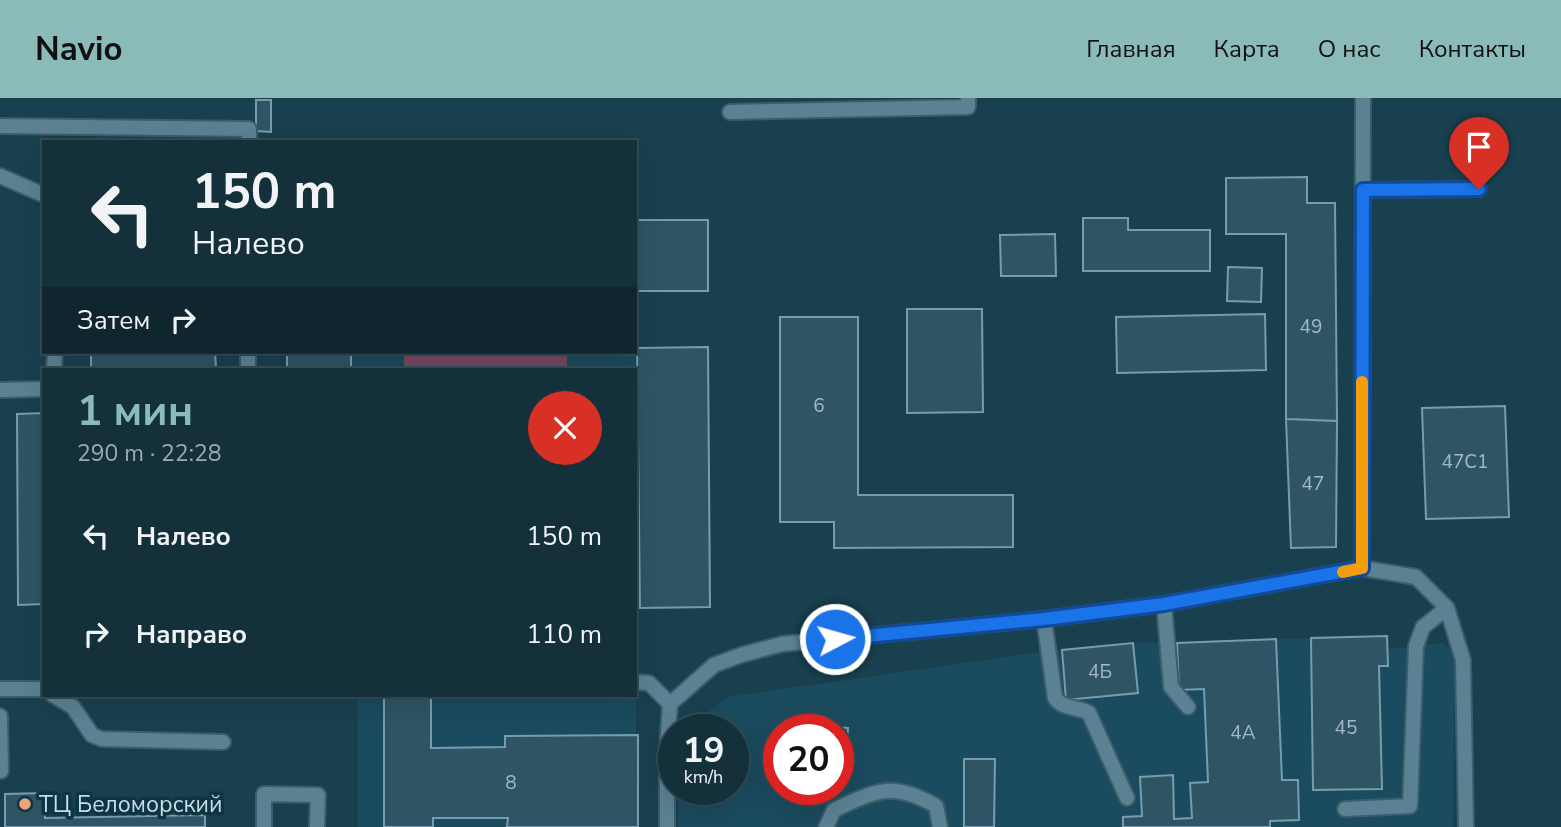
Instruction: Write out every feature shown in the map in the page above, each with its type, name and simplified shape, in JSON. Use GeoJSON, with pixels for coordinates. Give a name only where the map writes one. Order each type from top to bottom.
{"type":"FeatureCollection","features":[{"type":"Feature","properties":{"kind":"lane"},"geometry":{"type":"LineString","coordinates":[[730,112],[968,107],[968,98]]}},
{"type":"Feature","properties":{"kind":"lane"},"geometry":{"type":"LineString","coordinates":[[1362,568],[1363,98]]}},
{"type":"Feature","properties":{"kind":"lane"},"geometry":{"type":"LineString","coordinates":[[0,126],[249,129],[249,140]]}},
{"type":"Feature","properties":{"kind":"lane"},"geometry":{"type":"LineString","coordinates":[[0,176],[42,194]]}},
{"type":"Feature","properties":{"kind":"lane"},"geometry":{"type":"LineString","coordinates":[[1363,190],[1479,189]]}},
{"type":"Feature","properties":{"kind":"lane"},"geometry":{"type":"LineString","coordinates":[[0,390],[42,389]]}},
{"type":"Feature","properties":{"kind":"lane"},"geometry":{"type":"LineString","coordinates":[[667,827],[670,704],[713,665],[782,644],[1044,619],[1164,604],[1362,568],[1416,578],[1447,608],[1463,660],[1466,827]]}},
{"type":"Feature","properties":{"kind":"lane"},"geometry":{"type":"LineString","coordinates":[[1164,604],[1171,687],[1188,707]]}},
{"type":"Feature","properties":{"kind":"lane"},"geometry":{"type":"LineString","coordinates":[[1345,809],[1410,806],[1416,646],[1423,626],[1447,608]]}},
{"type":"Feature","properties":{"kind":"lane"},"geometry":{"type":"LineString","coordinates":[[1044,619],[1055,698],[1065,707],[1082,709],[1089,713],[1127,798]]}},
{"type":"Feature","properties":{"kind":"lane"},"geometry":{"type":"LineString","coordinates":[[637,682],[649,683],[670,704]]}},
{"type":"Feature","properties":{"kind":"lane"},"geometry":{"type":"LineString","coordinates":[[0,689],[42,689]]}},
{"type":"Feature","properties":{"kind":"lane"},"geometry":{"type":"LineString","coordinates":[[56,697],[73,707],[92,735],[102,739],[223,742]]}},
{"type":"Feature","properties":{"kind":"lane"},"geometry":{"type":"LineString","coordinates":[[0,716],[1,771]]}},
{"type":"Feature","properties":{"kind":"lane"},"geometry":{"type":"LineString","coordinates":[[826,827],[834,810],[874,792],[897,790],[919,796],[936,806],[940,827]]}},
{"type":"Feature","properties":{"kind":"lane"},"geometry":{"type":"LineString","coordinates":[[264,827],[264,794],[318,795],[317,827]]}},
{"type":"Feature","properties":{"kind":"shaded area"},"geometry":{"type":"Polygon","coordinates":[[[351,354],[635,354],[635,368],[351,368],[351,354]]]}},
{"type":"Feature","properties":{"kind":"shaded area"},"geometry":{"type":"Polygon","coordinates":[[[404,354],[567,354],[567,368],[404,368],[404,354]]]}},
{"type":"Feature","properties":{"kind":"shaded area"},"geometry":{"type":"Polygon","coordinates":[[[1387,636],[1388,649],[1444,643],[1455,655],[1453,827],[678,827],[678,805],[749,805],[749,714],[706,714],[728,697],[1048,651],[1133,643],[1387,636]]]}},
{"type":"Feature","properties":{"kind":"shaded area"},"geometry":{"type":"Polygon","coordinates":[[[358,697],[636,697],[636,827],[358,827],[358,697]]]}},
{"type":"Feature","properties":{"kind":"building"},"geometry":{"type":"Polygon","coordinates":[[[256,100],[271,100],[271,132],[256,131],[256,100]]]}},
{"type":"Feature","properties":{"kind":"building"},"geometry":{"type":"Polygon","coordinates":[[[1307,177],[1307,203],[1335,203],[1337,421],[1286,419],[1286,234],[1226,234],[1226,178],[1307,177]]]}},
{"type":"Feature","properties":{"kind":"building"},"geometry":{"type":"Polygon","coordinates":[[[1083,218],[1128,218],[1128,230],[1210,230],[1210,271],[1083,271],[1083,218]]]}},
{"type":"Feature","properties":{"kind":"building"},"geometry":{"type":"Polygon","coordinates":[[[637,220],[708,220],[708,291],[637,291],[637,220]]]}},
{"type":"Feature","properties":{"kind":"building"},"geometry":{"type":"Polygon","coordinates":[[[1055,234],[1056,276],[1001,276],[1000,235],[1055,234]]]}},
{"type":"Feature","properties":{"kind":"building"},"geometry":{"type":"Polygon","coordinates":[[[1228,267],[1262,268],[1261,302],[1227,301],[1228,267]]]}},
{"type":"Feature","properties":{"kind":"building"},"geometry":{"type":"Polygon","coordinates":[[[907,309],[982,309],[983,412],[907,413],[907,309]]]}},
{"type":"Feature","properties":{"kind":"building"},"geometry":{"type":"Polygon","coordinates":[[[1265,314],[1266,370],[1117,373],[1116,317],[1265,314]]]}},
{"type":"Feature","properties":{"kind":"building"},"geometry":{"type":"Polygon","coordinates":[[[780,317],[858,317],[858,495],[1013,495],[1013,547],[834,548],[834,522],[780,522],[780,317]]]}},
{"type":"Feature","properties":{"kind":"building"},"geometry":{"type":"Polygon","coordinates":[[[708,347],[710,607],[640,608],[637,348],[708,347]]]}},
{"type":"Feature","properties":{"kind":"building"},"geometry":{"type":"Polygon","coordinates":[[[91,354],[215,354],[216,367],[205,368],[91,368],[91,354]]]}},
{"type":"Feature","properties":{"kind":"building"},"geometry":{"type":"Polygon","coordinates":[[[287,354],[351,354],[351,368],[287,368],[287,354]]]}},
{"type":"Feature","properties":{"kind":"building"},"geometry":{"type":"Polygon","coordinates":[[[1505,406],[1509,517],[1426,519],[1422,408],[1505,406]]]}},
{"type":"Feature","properties":{"kind":"building"},"geometry":{"type":"Polygon","coordinates":[[[42,413],[42,604],[18,605],[17,414],[42,413]]]}},
{"type":"Feature","properties":{"kind":"building"},"geometry":{"type":"Polygon","coordinates":[[[1286,419],[1337,421],[1336,547],[1291,548],[1286,419]]]}},
{"type":"Feature","properties":{"kind":"building"},"geometry":{"type":"Polygon","coordinates":[[[1387,636],[1388,666],[1379,666],[1382,789],[1313,790],[1311,638],[1387,636]]]}},
{"type":"Feature","properties":{"kind":"building"},"geometry":{"type":"Polygon","coordinates":[[[1276,639],[1282,780],[1298,780],[1299,820],[1270,821],[1270,827],[1123,827],[1123,817],[1142,816],[1140,777],[1173,775],[1174,819],[1192,818],[1190,783],[1208,782],[1204,689],[1179,690],[1177,643],[1276,639]]]}},
{"type":"Feature","properties":{"kind":"building"},"geometry":{"type":"Polygon","coordinates":[[[1133,643],[1138,693],[1066,700],[1062,650],[1133,643]]]}},
{"type":"Feature","properties":{"kind":"building"},"geometry":{"type":"Polygon","coordinates":[[[384,697],[431,697],[431,748],[505,747],[505,736],[638,735],[638,827],[507,827],[508,818],[433,818],[433,827],[384,827],[384,697]]]}},
{"type":"Feature","properties":{"kind":"building"},"geometry":{"type":"Polygon","coordinates":[[[964,759],[995,759],[994,827],[964,827],[964,759]]]}},
{"type":"Feature","properties":{"kind":"building","name":"ТЦ Беломорский"},"geometry":{"type":"Polygon","coordinates":[[[44,793],[45,818],[205,815],[205,827],[5,827],[5,794],[44,793]]]}},
{"type":"Feature","properties":{"kind":"slow traffic"},"geometry":{"type":"LineString","coordinates":[[1343,572],[1362,568],[1362,382]]}},
{"type":"Feature","properties":{"kind":"place","name":"ТЦ Беломорский"},"geometry":{"type":"Point","coordinates":[25,804]}},
{"type":"Feature","properties":{"kind":"route"},"geometry":{"type":"LineString","coordinates":[[835,639],[1044,619],[1164,604],[1362,568],[1363,190],[1479,189]]}}]}
